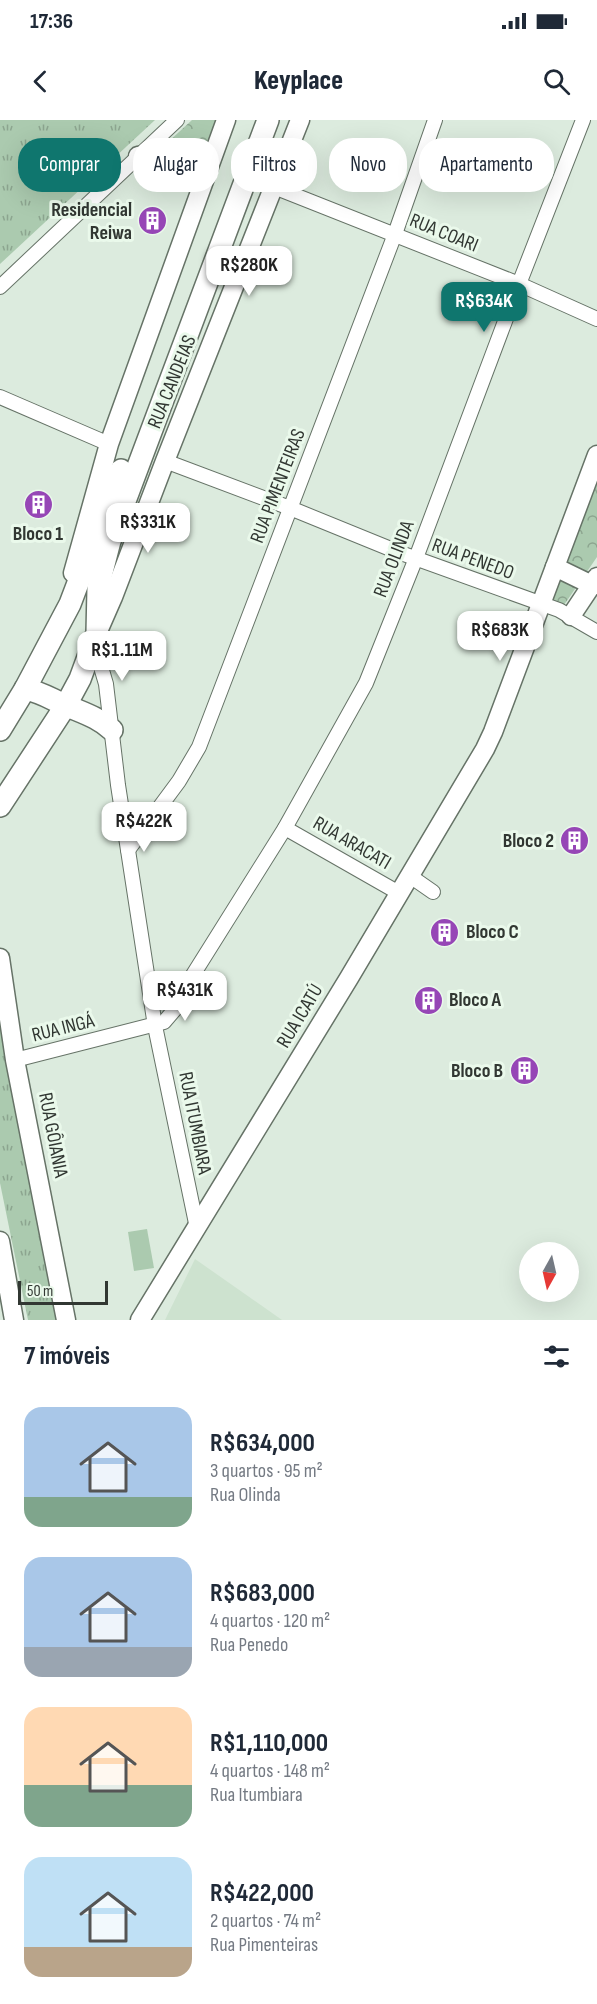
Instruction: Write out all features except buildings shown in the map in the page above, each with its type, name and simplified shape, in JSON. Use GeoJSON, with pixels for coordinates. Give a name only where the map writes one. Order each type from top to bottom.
{"type":"FeatureCollection","features":[{"type":"Feature","properties":{"kind":"main road"},"geometry":{"type":"LineString","coordinates":[[0,730],[25,689],[70,604],[254,120]]}},
{"type":"Feature","properties":{"kind":"main road"},"geometry":{"type":"LineString","coordinates":[[0,806],[66,705],[80,679],[95,638],[98,588],[110,541],[268,120]]}},
{"type":"Feature","properties":{"kind":"main road"},"geometry":{"type":"LineString","coordinates":[[25,689],[45,694],[92,715],[102,720],[112,730]]}},
{"type":"Feature","properties":{"kind":"street"},"geometry":{"type":"LineString","coordinates":[[158,138],[177,120]]}},
{"type":"Feature","properties":{"kind":"street"},"geometry":{"type":"LineString","coordinates":[[219,139],[226,120]]}},
{"type":"Feature","properties":{"kind":"street","name":"RUA CANDEIAS"},"geometry":{"type":"LineString","coordinates":[[293,138],[300,120]]}},
{"type":"Feature","properties":{"kind":"street","name":"RUA PIMENTEIRAS"},"geometry":{"type":"LineString","coordinates":[[128,850],[179,781],[199,747],[395,234],[435,120]]}},
{"type":"Feature","properties":{"kind":"street","name":"RUA OLINDA"},"geometry":{"type":"LineString","coordinates":[[155,1026],[164,1022],[171,1014],[186,986],[285,828],[366,683],[583,120]]}},
{"type":"Feature","properties":{"kind":"street"},"geometry":{"type":"LineString","coordinates":[[0,287],[133,161]]}},
{"type":"Feature","properties":{"kind":"street"},"geometry":{"type":"LineString","coordinates":[[70,604],[74,572],[109,444],[199,192]]}},
{"type":"Feature","properties":{"kind":"street","name":"RUA CANDEIAS"},"geometry":{"type":"LineString","coordinates":[[95,638],[272,192]]}},
{"type":"Feature","properties":{"kind":"street","name":"RUA COARI"},"geometry":{"type":"LineString","coordinates":[[287,192],[519,284],[597,319]]}},
{"type":"Feature","properties":{"kind":"street"},"geometry":{"type":"LineString","coordinates":[[0,397],[109,444]]}},
{"type":"Feature","properties":{"kind":"street","name":"RUA ICATÚ"},"geometry":{"type":"LineString","coordinates":[[140,1320],[349,978],[449,811],[493,732],[597,455]]}},
{"type":"Feature","properties":{"kind":"street","name":"RUA PENEDO"},"geometry":{"type":"LineString","coordinates":[[165,461],[571,616],[597,632]]}},
{"type":"Feature","properties":{"kind":"street"},"geometry":{"type":"LineString","coordinates":[[555,567],[594,581],[571,616]]}},
{"type":"Feature","properties":{"kind":"street"},"geometry":{"type":"LineString","coordinates":[[95,638],[106,684],[118,785],[148,979],[158,990],[173,991],[186,986]]}},
{"type":"Feature","properties":{"kind":"street","name":"RUA ARACATI"},"geometry":{"type":"LineString","coordinates":[[285,828],[399,892]]}},
{"type":"Feature","properties":{"kind":"street"},"geometry":{"type":"LineString","coordinates":[[410,876],[434,892]]}},
{"type":"Feature","properties":{"kind":"street","name":"RUA GÔIANIA"},"geometry":{"type":"LineString","coordinates":[[0,958],[5,1021],[15,1060],[66,1320]]}},
{"type":"Feature","properties":{"kind":"street","name":"RUA ITUMBIARA"},"geometry":{"type":"LineString","coordinates":[[148,979],[155,1026],[196,1228]]}},
{"type":"Feature","properties":{"kind":"street","name":"RUA INGÁ"},"geometry":{"type":"LineString","coordinates":[[15,1060],[155,1026]]}},
{"type":"Feature","properties":{"kind":"street"},"geometry":{"type":"LineString","coordinates":[[0,1241],[14,1320]]}},
{"type":"Feature","properties":{"kind":"shaded area"},"geometry":{"type":"Polygon","coordinates":[[[195,1259],[282,1320],[165,1320],[195,1259]]]}},
{"type":"Feature","properties":{"kind":"green space"},"geometry":{"type":"Polygon","coordinates":[[[0,120],[155,120],[121,152],[121,138],[18,138],[18,192],[78,192],[0,264],[0,120]]]}},
{"type":"Feature","properties":{"kind":"green space"},"geometry":{"type":"Polygon","coordinates":[[[192,120],[218,120],[211,138],[172,138],[192,120]]]}},
{"type":"Feature","properties":{"kind":"green space"},"geometry":{"type":"Polygon","coordinates":[[[597,467],[597,557],[564,605],[547,599],[597,467]]]}},
{"type":"Feature","properties":{"kind":"green space"},"geometry":{"type":"Polygon","coordinates":[[[0,978],[58,1320],[28,1320],[0,1183],[0,978]]]}},
{"type":"Feature","properties":{"kind":"green space"},"geometry":{"type":"Polygon","coordinates":[[[147,1229],[154,1268],[134,1271],[128,1232],[147,1229]]]}},
{"type":"Feature","properties":{"kind":"place","name":"Residencial Reiwa"},"geometry":{"type":"Point","coordinates":[153,221]}},
{"type":"Feature","properties":{"kind":"place","name":"Bloco 1"},"geometry":{"type":"Point","coordinates":[38,504]}},
{"type":"Feature","properties":{"kind":"place","name":"Bloco 2"},"geometry":{"type":"Point","coordinates":[575,841]}},
{"type":"Feature","properties":{"kind":"place","name":"Bloco C"},"geometry":{"type":"Point","coordinates":[445,932]}},
{"type":"Feature","properties":{"kind":"place","name":"Bloco A"},"geometry":{"type":"Point","coordinates":[428,1000]}},
{"type":"Feature","properties":{"kind":"place","name":"Bloco B"},"geometry":{"type":"Point","coordinates":[524,1071]}}]}
